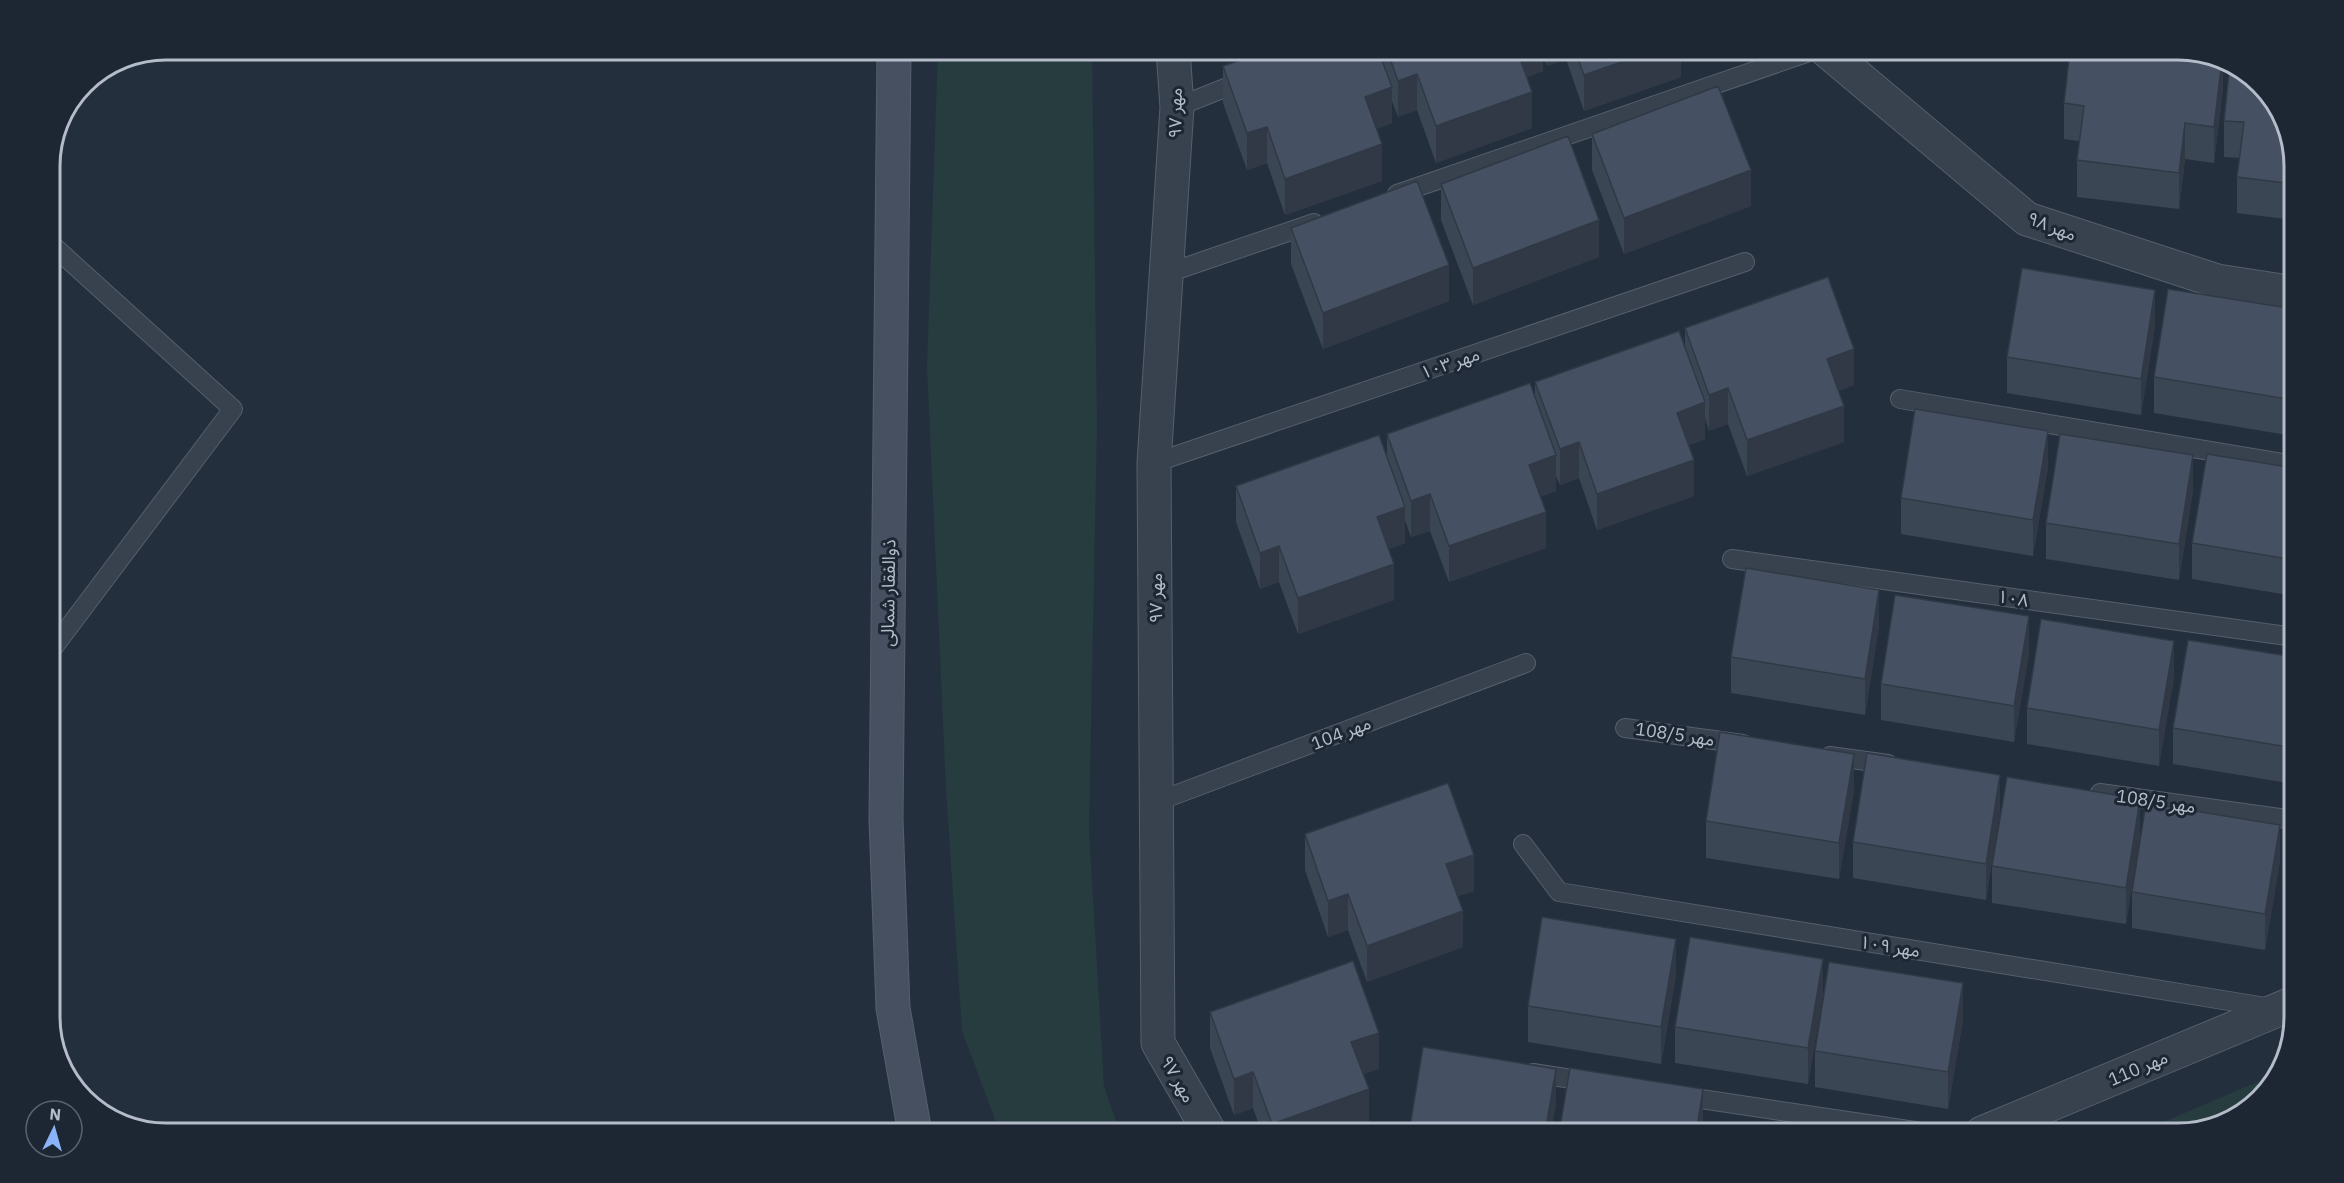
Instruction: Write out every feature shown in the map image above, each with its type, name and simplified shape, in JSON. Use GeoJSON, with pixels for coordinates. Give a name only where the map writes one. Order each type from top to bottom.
{"type":"FeatureCollection","features":[{"type":"Feature","properties":{"kind":"street","name":"ذوالفقار شمالی"},"geometry":{"type":"LineString","coordinates":[[894,60],[886,819],[893,1008],[913,1123]]}},
{"type":"Feature","properties":{"kind":"street","name":"مهر ۹۷"},"geometry":{"type":"LineString","coordinates":[[1174,60],[1177,107],[1154,463],[1158,1043],[1204,1123]]}},
{"type":"Feature","properties":{"kind":"street","name":"مهر ۹۸"},"geometry":{"type":"LineString","coordinates":[[1838,60],[2027,219],[2217,281],[2284,291]]}},
{"type":"Feature","properties":{"kind":"street","name":"مهر 110"},"geometry":{"type":"LineString","coordinates":[[2008,1123],[2284,1007]]}},
{"type":"Feature","properties":{"kind":"lane"},"geometry":{"type":"LineString","coordinates":[[1378,201],[1786,60]]}},
{"type":"Feature","properties":{"kind":"lane"},"geometry":{"type":"LineString","coordinates":[[1177,107],[1260,74]]}},
{"type":"Feature","properties":{"kind":"lane"},"geometry":{"type":"LineString","coordinates":[[1165,274],[1333,216]]}},
{"type":"Feature","properties":{"kind":"lane"},"geometry":{"type":"LineString","coordinates":[[60,252],[233,409],[60,639]]}},
{"type":"Feature","properties":{"kind":"lane","name":"مهر ۱۰۳"},"geometry":{"type":"LineString","coordinates":[[1154,463],[1745,262]]}},
{"type":"Feature","properties":{"kind":"lane"},"geometry":{"type":"LineString","coordinates":[[1900,399],[2284,463]]}},
{"type":"Feature","properties":{"kind":"lane","name":"۱۰۸"},"geometry":{"type":"LineString","coordinates":[[1732,559],[2284,636]]}},
{"type":"Feature","properties":{"kind":"lane","name":"مهر 104"},"geometry":{"type":"LineString","coordinates":[[1156,802],[1526,663]]}},
{"type":"Feature","properties":{"kind":"lane","name":"مهر 108/5"},"geometry":{"type":"LineString","coordinates":[[1625,728],[1766,747]]}},
{"type":"Feature","properties":{"kind":"lane"},"geometry":{"type":"LineString","coordinates":[[1813,753],[1907,766]]}},
{"type":"Feature","properties":{"kind":"lane","name":"مهر 108/5"},"geometry":{"type":"LineString","coordinates":[[2083,791],[2284,819]]}},
{"type":"Feature","properties":{"kind":"lane","name":"مهر ۱۰۹"},"geometry":{"type":"LineString","coordinates":[[1523,844],[1559,892],[2284,1006]]}},
{"type":"Feature","properties":{"kind":"lane"},"geometry":{"type":"LineString","coordinates":[[1516,1071],[1610,1085]]}},
{"type":"Feature","properties":{"kind":"lane"},"geometry":{"type":"LineString","coordinates":[[1669,1094],[1857,1123]]}},
{"type":"Feature","properties":{"kind":"green space"},"geometry":{"type":"Polygon","coordinates":[[[938,60],[1092,60],[1097,425],[1089,830],[1104,1086],[1117,1123],[996,1123],[962,1031],[946,789],[927,366],[938,60]]]}},
{"type":"Feature","properties":{"kind":"green space"},"geometry":{"type":"Polygon","coordinates":[[[2264,1079],[2248,1097],[2218,1115],[2192,1122],[2161,1123],[2264,1079]]]}},
{"type":"Feature","properties":{"kind":"building"},"geometry":{"type":"Polygon","coordinates":[[[1241,60],[1382,60],[1392,87],[1365,97],[1382,144],[1285,179],[1267,127],[1247,133],[1223,66],[1241,60]]]}},
{"type":"Feature","properties":{"kind":"building"},"geometry":{"type":"Polygon","coordinates":[[[1391,60],[1521,60],[1532,92],[1436,126],[1417,74],[1398,81],[1391,60]]]}},
{"type":"Feature","properties":{"kind":"building"},"geometry":{"type":"Polygon","coordinates":[[[1579,60],[1627,60],[1584,75],[1579,60]]]}},
{"type":"Feature","properties":{"kind":"building"},"geometry":{"type":"Polygon","coordinates":[[[2069,60],[2178,60],[2192,61],[2221,69],[2214,127],[2185,123],[2179,173],[2077,160],[2084,106],[2064,103],[2069,60]]]}},
{"type":"Feature","properties":{"kind":"building"},"geometry":{"type":"Polygon","coordinates":[[[2229,73],[2258,96],[2273,119],[2282,146],[2284,183],[2237,177],[2244,122],[2224,121],[2229,73]]]}},
{"type":"Feature","properties":{"kind":"building"},"geometry":{"type":"Polygon","coordinates":[[[1718,86],[1751,170],[1624,218],[1592,134],[1718,86]]]}},
{"type":"Feature","properties":{"kind":"building"},"geometry":{"type":"Polygon","coordinates":[[[1568,136],[1599,220],[1473,268],[1441,184],[1568,136]]]}},
{"type":"Feature","properties":{"kind":"building"},"geometry":{"type":"Polygon","coordinates":[[[1417,181],[1449,265],[1323,313],[1291,228],[1417,181]]]}},
{"type":"Feature","properties":{"kind":"building"},"geometry":{"type":"Polygon","coordinates":[[[2022,268],[2155,290],[2141,379],[2007,357],[2022,268]]]}},
{"type":"Feature","properties":{"kind":"building"},"geometry":{"type":"Polygon","coordinates":[[[1828,277],[1854,349],[1827,359],[1844,406],[1747,440],[1728,388],[1709,395],[1685,328],[1828,277]]]}},
{"type":"Feature","properties":{"kind":"building"},"geometry":{"type":"Polygon","coordinates":[[[2168,289],[2284,307],[2284,399],[2154,377],[2168,289]]]}},
{"type":"Feature","properties":{"kind":"building"},"geometry":{"type":"Polygon","coordinates":[[[1679,331],[1705,402],[1677,413],[1694,460],[1597,494],[1579,442],[1560,449],[1535,382],[1679,331]]]}},
{"type":"Feature","properties":{"kind":"building"},"geometry":{"type":"Polygon","coordinates":[[[1530,383],[1556,455],[1529,465],[1546,512],[1449,546],[1430,494],[1411,501],[1387,434],[1530,383]]]}},
{"type":"Feature","properties":{"kind":"building"},"geometry":{"type":"Polygon","coordinates":[[[1915,409],[2048,431],[2033,520],[1901,498],[1915,409]]]}},
{"type":"Feature","properties":{"kind":"building"},"geometry":{"type":"Polygon","coordinates":[[[2060,434],[2193,455],[2179,544],[2046,523],[2060,434]]]}},
{"type":"Feature","properties":{"kind":"building"},"geometry":{"type":"Polygon","coordinates":[[[1379,435],[1405,507],[1377,517],[1394,564],[1298,598],[1279,546],[1260,553],[1236,486],[1379,435]]]}},
{"type":"Feature","properties":{"kind":"building"},"geometry":{"type":"Polygon","coordinates":[[[2207,454],[2284,466],[2284,558],[2192,543],[2207,454]]]}},
{"type":"Feature","properties":{"kind":"building"},"geometry":{"type":"Polygon","coordinates":[[[1746,568],[1879,590],[1865,679],[1731,657],[1746,568]]]}},
{"type":"Feature","properties":{"kind":"building"},"geometry":{"type":"Polygon","coordinates":[[[1895,595],[2029,616],[2014,706],[1881,684],[1895,595]]]}},
{"type":"Feature","properties":{"kind":"building"},"geometry":{"type":"Polygon","coordinates":[[[2041,619],[2174,641],[2159,730],[2027,708],[2041,619]]]}},
{"type":"Feature","properties":{"kind":"building"},"geometry":{"type":"Polygon","coordinates":[[[2188,640],[2284,655],[2284,746],[2173,728],[2188,640]]]}},
{"type":"Feature","properties":{"kind":"building"},"geometry":{"type":"Polygon","coordinates":[[[1720,732],[1854,754],[1839,843],[1706,821],[1720,732]]]}},
{"type":"Feature","properties":{"kind":"building"},"geometry":{"type":"Polygon","coordinates":[[[1867,753],[2000,775],[1986,864],[1853,842],[1867,753]]]}},
{"type":"Feature","properties":{"kind":"building"},"geometry":{"type":"Polygon","coordinates":[[[2007,777],[2140,799],[2126,888],[1992,866],[2007,777]]]}},
{"type":"Feature","properties":{"kind":"building"},"geometry":{"type":"Polygon","coordinates":[[[1448,783],[1474,855],[1446,864],[1463,911],[1367,946],[1348,894],[1328,901],[1305,834],[1448,783]]]}},
{"type":"Feature","properties":{"kind":"building"},"geometry":{"type":"Polygon","coordinates":[[[2146,803],[2280,825],[2265,914],[2132,892],[2146,803]]]}},
{"type":"Feature","properties":{"kind":"building"},"geometry":{"type":"Polygon","coordinates":[[[1542,917],[1676,939],[1661,1027],[1528,1006],[1542,917]]]}},
{"type":"Feature","properties":{"kind":"building"},"geometry":{"type":"Polygon","coordinates":[[[1690,937],[1823,959],[1808,1048],[1675,1027],[1690,937]]]}},
{"type":"Feature","properties":{"kind":"building"},"geometry":{"type":"Polygon","coordinates":[[[1353,961],[1379,1033],[1351,1042],[1369,1089],[1272,1123],[1253,1072],[1234,1079],[1210,1012],[1353,961]]]}},
{"type":"Feature","properties":{"kind":"building"},"geometry":{"type":"Polygon","coordinates":[[[1829,962],[1963,983],[1948,1072],[1815,1051],[1829,962]]]}},
{"type":"Feature","properties":{"kind":"building"},"geometry":{"type":"Polygon","coordinates":[[[1423,1047],[1556,1069],[1547,1123],[1411,1123],[1423,1047]]]}},
{"type":"Feature","properties":{"kind":"building"},"geometry":{"type":"Polygon","coordinates":[[[1570,1068],[1703,1089],[1698,1123],[1561,1123],[1570,1068]]]}}]}
